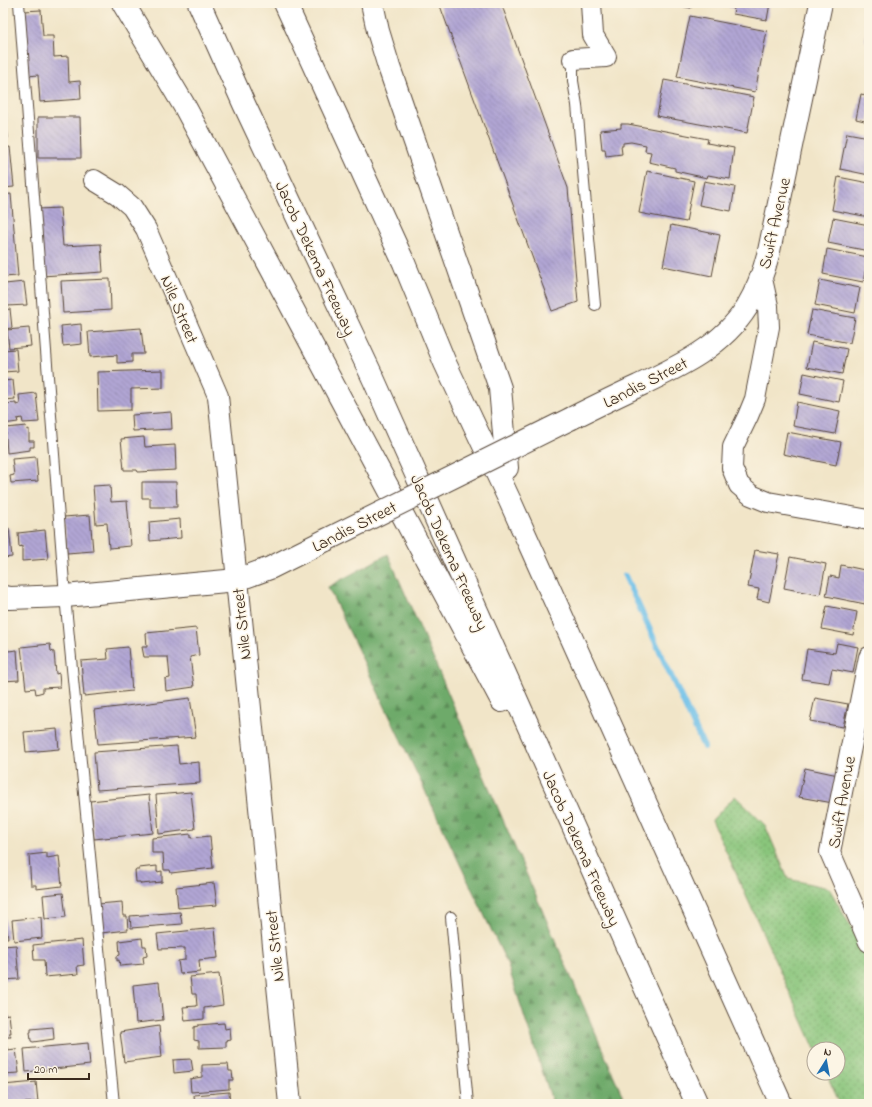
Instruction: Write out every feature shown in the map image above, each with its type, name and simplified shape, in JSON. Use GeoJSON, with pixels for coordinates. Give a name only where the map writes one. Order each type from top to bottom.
{"type":"FeatureCollection","features":[{"type":"Feature","properties":{"kind":"main road"},"geometry":{"type":"LineString","coordinates":[[123,3],[185,107],[584,854]]}},
{"type":"Feature","properties":{"kind":"main road","name":"Jacob Dekema Freeway"},"geometry":{"type":"LineString","coordinates":[[199,3],[244,104],[373,378],[584,854],[697,1104]]}},
{"type":"Feature","properties":{"kind":"main road"},"geometry":{"type":"LineString","coordinates":[[285,3],[404,264],[445,363],[510,501],[781,1104]]}},
{"type":"Feature","properties":{"kind":"main road"},"geometry":{"type":"LineString","coordinates":[[372,3],[378,31],[389,67],[500,388],[510,501]]}},
{"type":"Feature","properties":{"kind":"main road","name":"Swift Avenue"},"geometry":{"type":"LineString","coordinates":[[762,279],[781,198],[821,3]]}},
{"type":"Feature","properties":{"kind":"main road","name":"Landis Street"},"geometry":{"type":"LineString","coordinates":[[3,596],[10,598],[65,596],[237,580],[270,568],[684,364],[720,339],[747,307],[762,279]]}},
{"type":"Feature","properties":{"kind":"main road","name":"Nile Street"},"geometry":{"type":"LineString","coordinates":[[237,580],[290,1104]]}},
{"type":"Feature","properties":{"kind":"street"},"geometry":{"type":"LineString","coordinates":[[573,59],[606,57],[593,36],[591,3]]}},
{"type":"Feature","properties":{"kind":"street","name":"Nile Street"},"geometry":{"type":"LineString","coordinates":[[94,180],[118,194],[132,207],[146,229],[218,396],[237,580]]}},
{"type":"Feature","properties":{"kind":"street","name":"Swift Avenue"},"geometry":{"type":"LineString","coordinates":[[762,279],[768,306],[769,327],[755,399],[733,447],[732,468],[739,485],[751,495],[768,502],[869,520]]}},
{"type":"Feature","properties":{"kind":"street","name":"Swift Avenue"},"geometry":{"type":"LineString","coordinates":[[869,657],[830,852],[869,942]]}},
{"type":"Feature","properties":{"kind":"lane"},"geometry":{"type":"LineString","coordinates":[[19,3],[65,596],[114,1104]]}},
{"type":"Feature","properties":{"kind":"lane"},"geometry":{"type":"LineString","coordinates":[[573,59],[573,81],[577,105],[595,305]]}},
{"type":"Feature","properties":{"kind":"lane"},"geometry":{"type":"LineString","coordinates":[[451,917],[468,1104]]}},
{"type":"Feature","properties":{"kind":"green space"},"geometry":{"type":"Polygon","coordinates":[[[388,554],[626,1104],[553,1104],[507,963],[328,587],[388,554]]]}},
{"type":"Feature","properties":{"kind":"green space"},"geometry":{"type":"Polygon","coordinates":[[[735,796],[765,825],[788,879],[829,888],[869,959],[869,1104],[840,1104],[830,1081],[846,1081],[846,1041],[811,1041],[712,820],[735,796]]]}},
{"type":"Feature","properties":{"kind":"building"},"geometry":{"type":"Polygon","coordinates":[[[439,3],[501,3],[568,188],[578,302],[552,311],[439,3]]]}},
{"type":"Feature","properties":{"kind":"building"},"geometry":{"type":"Polygon","coordinates":[[[667,3],[692,3],[691,8],[667,3]]]}},
{"type":"Feature","properties":{"kind":"building"},"geometry":{"type":"Polygon","coordinates":[[[729,3],[770,3],[767,20],[733,14],[734,8],[728,7],[729,3]]]}},
{"type":"Feature","properties":{"kind":"building"},"geometry":{"type":"Polygon","coordinates":[[[41,10],[43,36],[53,36],[54,57],[68,56],[69,82],[80,81],[81,99],[40,102],[38,75],[28,76],[24,11],[41,10]]]}},
{"type":"Feature","properties":{"kind":"building"},"geometry":{"type":"Polygon","coordinates":[[[690,16],[767,31],[755,92],[677,77],[690,16]]]}},
{"type":"Feature","properties":{"kind":"building"},"geometry":{"type":"Polygon","coordinates":[[[869,22],[869,42],[865,41],[869,22]]]}},
{"type":"Feature","properties":{"kind":"building"},"geometry":{"type":"Polygon","coordinates":[[[664,80],[754,97],[747,133],[657,116],[664,80]]]}},
{"type":"Feature","properties":{"kind":"building"},"geometry":{"type":"Polygon","coordinates":[[[861,94],[869,96],[869,122],[856,119],[861,94]]]}},
{"type":"Feature","properties":{"kind":"building"},"geometry":{"type":"Polygon","coordinates":[[[3,102],[5,102],[8,138],[3,139],[3,102]]]}},
{"type":"Feature","properties":{"kind":"building"},"geometry":{"type":"Polygon","coordinates":[[[38,117],[80,117],[81,158],[38,158],[38,117]]]}},
{"type":"Feature","properties":{"kind":"building"},"geometry":{"type":"Polygon","coordinates":[[[621,124],[708,139],[707,143],[734,148],[730,179],[708,175],[707,178],[675,171],[675,168],[649,162],[651,152],[645,151],[646,145],[631,142],[623,143],[623,146],[621,146],[622,154],[606,156],[605,149],[602,149],[600,130],[621,128],[621,124]]]}},
{"type":"Feature","properties":{"kind":"building"},"geometry":{"type":"Polygon","coordinates":[[[847,133],[869,137],[869,175],[840,169],[847,133]]]}},
{"type":"Feature","properties":{"kind":"building"},"geometry":{"type":"Polygon","coordinates":[[[10,147],[14,187],[3,188],[3,148],[10,147]]]}},
{"type":"Feature","properties":{"kind":"building"},"geometry":{"type":"Polygon","coordinates":[[[647,171],[694,181],[686,222],[639,213],[647,171]]]}},
{"type":"Feature","properties":{"kind":"building"},"geometry":{"type":"Polygon","coordinates":[[[838,177],[869,183],[869,217],[832,210],[838,177]]]}},
{"type":"Feature","properties":{"kind":"building"},"geometry":{"type":"Polygon","coordinates":[[[704,181],[735,187],[731,211],[699,205],[704,181]]]}},
{"type":"Feature","properties":{"kind":"building"},"geometry":{"type":"Polygon","coordinates":[[[11,194],[18,276],[3,277],[3,195],[11,194]]]}},
{"type":"Feature","properties":{"kind":"building"},"geometry":{"type":"Polygon","coordinates":[[[60,208],[63,246],[101,244],[103,272],[42,276],[38,209],[60,208]]]}},
{"type":"Feature","properties":{"kind":"building"},"geometry":{"type":"Polygon","coordinates":[[[833,218],[869,225],[869,251],[828,243],[833,218]]]}},
{"type":"Feature","properties":{"kind":"building"},"geometry":{"type":"Polygon","coordinates":[[[671,225],[720,235],[712,276],[663,266],[671,225]]]}},
{"type":"Feature","properties":{"kind":"building"},"geometry":{"type":"Polygon","coordinates":[[[827,249],[868,257],[863,282],[823,274],[827,249]]]}},
{"type":"Feature","properties":{"kind":"building"},"geometry":{"type":"Polygon","coordinates":[[[110,279],[111,310],[63,313],[61,281],[110,279]]]}},
{"type":"Feature","properties":{"kind":"building"},"geometry":{"type":"Polygon","coordinates":[[[820,280],[860,288],[855,313],[815,305],[820,280]]]}},
{"type":"Feature","properties":{"kind":"building"},"geometry":{"type":"Polygon","coordinates":[[[24,282],[27,305],[7,306],[5,284],[24,282]]]}},
{"type":"Feature","properties":{"kind":"building"},"geometry":{"type":"Polygon","coordinates":[[[10,309],[12,328],[3,329],[3,310],[10,309]]]}},
{"type":"Feature","properties":{"kind":"building"},"geometry":{"type":"Polygon","coordinates":[[[812,310],[855,318],[850,343],[807,335],[812,310]]]}},
{"type":"Feature","properties":{"kind":"building"},"geometry":{"type":"Polygon","coordinates":[[[81,324],[82,344],[63,346],[61,326],[81,324]]]}},
{"type":"Feature","properties":{"kind":"building"},"geometry":{"type":"Polygon","coordinates":[[[29,328],[31,346],[9,348],[7,330],[29,328]]]}},
{"type":"Feature","properties":{"kind":"building"},"geometry":{"type":"Polygon","coordinates":[[[141,328],[144,354],[132,354],[132,362],[117,363],[117,355],[90,357],[88,332],[141,328]]]}},
{"type":"Feature","properties":{"kind":"building"},"geometry":{"type":"Polygon","coordinates":[[[812,342],[847,349],[842,374],[807,367],[812,342]]]}},
{"type":"Feature","properties":{"kind":"building"},"geometry":{"type":"Polygon","coordinates":[[[16,349],[18,371],[3,372],[3,350],[16,349]]]}},
{"type":"Feature","properties":{"kind":"building"},"geometry":{"type":"Polygon","coordinates":[[[163,370],[163,388],[131,389],[131,410],[98,411],[97,372],[163,370]]]}},
{"type":"Feature","properties":{"kind":"building"},"geometry":{"type":"Polygon","coordinates":[[[804,373],[843,381],[839,402],[800,394],[804,373]]]}},
{"type":"Feature","properties":{"kind":"building"},"geometry":{"type":"Polygon","coordinates":[[[13,380],[15,399],[3,400],[3,381],[13,380]]]}},
{"type":"Feature","properties":{"kind":"building"},"geometry":{"type":"Polygon","coordinates":[[[36,393],[39,422],[23,423],[22,418],[17,419],[18,422],[3,424],[3,404],[20,404],[19,395],[36,393]]]}},
{"type":"Feature","properties":{"kind":"building"},"geometry":{"type":"Polygon","coordinates":[[[797,402],[840,411],[835,434],[793,426],[797,402]]]}},
{"type":"Feature","properties":{"kind":"building"},"geometry":{"type":"Polygon","coordinates":[[[171,412],[172,429],[133,431],[132,415],[171,412]]]}},
{"type":"Feature","properties":{"kind":"building"},"geometry":{"type":"Polygon","coordinates":[[[26,426],[27,430],[29,429],[29,441],[34,441],[34,447],[30,447],[30,450],[7,453],[6,438],[4,438],[3,433],[6,434],[6,428],[26,426]]]}},
{"type":"Feature","properties":{"kind":"building"},"geometry":{"type":"Polygon","coordinates":[[[787,432],[841,442],[836,465],[783,454],[787,432]]]}},
{"type":"Feature","properties":{"kind":"building"},"geometry":{"type":"Polygon","coordinates":[[[144,437],[145,447],[175,445],[176,470],[138,472],[137,470],[124,470],[121,439],[144,437]]]}},
{"type":"Feature","properties":{"kind":"building"},"geometry":{"type":"Polygon","coordinates":[[[36,457],[38,481],[11,483],[10,476],[14,475],[12,459],[36,457]]]}},
{"type":"Feature","properties":{"kind":"building"},"geometry":{"type":"Polygon","coordinates":[[[142,482],[176,482],[177,507],[150,507],[150,498],[142,498],[142,482]]]}},
{"type":"Feature","properties":{"kind":"building"},"geometry":{"type":"Polygon","coordinates":[[[110,485],[111,502],[127,501],[131,546],[109,548],[107,523],[96,524],[93,486],[110,485]]]}},
{"type":"Feature","properties":{"kind":"building"},"geometry":{"type":"Polygon","coordinates":[[[90,515],[93,551],[67,553],[64,517],[90,515]]]}},
{"type":"Feature","properties":{"kind":"building"},"geometry":{"type":"Polygon","coordinates":[[[180,519],[181,538],[150,541],[149,522],[180,519]]]}},
{"type":"Feature","properties":{"kind":"building"},"geometry":{"type":"Polygon","coordinates":[[[3,528],[9,528],[12,557],[3,558],[3,528]]]}},
{"type":"Feature","properties":{"kind":"building"},"geometry":{"type":"Polygon","coordinates":[[[45,530],[48,559],[22,561],[22,546],[19,547],[18,533],[45,530]]]}},
{"type":"Feature","properties":{"kind":"building"},"geometry":{"type":"Polygon","coordinates":[[[755,550],[779,554],[769,602],[757,599],[759,589],[748,587],[755,550]]]}},
{"type":"Feature","properties":{"kind":"building"},"geometry":{"type":"Polygon","coordinates":[[[790,557],[826,564],[820,595],[784,588],[790,557]]]}},
{"type":"Feature","properties":{"kind":"building"},"geometry":{"type":"Polygon","coordinates":[[[841,565],[869,571],[869,584],[865,604],[826,596],[830,576],[839,578],[841,565]]]}},
{"type":"Feature","properties":{"kind":"building"},"geometry":{"type":"Polygon","coordinates":[[[827,606],[857,612],[853,635],[822,629],[827,606]]]}},
{"type":"Feature","properties":{"kind":"building"},"geometry":{"type":"Polygon","coordinates":[[[196,628],[199,655],[190,657],[194,687],[166,691],[165,679],[170,678],[168,657],[144,657],[142,647],[147,647],[146,633],[196,628]]]}},
{"type":"Feature","properties":{"kind":"building"},"geometry":{"type":"Polygon","coordinates":[[[837,643],[858,647],[853,673],[832,669],[829,683],[802,679],[807,649],[835,653],[837,643]]]}},
{"type":"Feature","properties":{"kind":"building"},"geometry":{"type":"Polygon","coordinates":[[[50,644],[51,651],[54,652],[56,674],[59,673],[60,687],[43,688],[43,692],[36,694],[35,688],[26,689],[21,647],[50,644]]]}},
{"type":"Feature","properties":{"kind":"building"},"geometry":{"type":"Polygon","coordinates":[[[128,647],[132,691],[84,696],[81,661],[108,659],[107,649],[128,647]]]}},
{"type":"Feature","properties":{"kind":"building"},"geometry":{"type":"Polygon","coordinates":[[[3,648],[7,648],[8,651],[17,650],[19,680],[3,681],[3,648]]]}},
{"type":"Feature","properties":{"kind":"building"},"geometry":{"type":"Polygon","coordinates":[[[190,698],[196,737],[98,744],[94,710],[190,698]]]}},
{"type":"Feature","properties":{"kind":"building"},"geometry":{"type":"Polygon","coordinates":[[[815,698],[848,704],[843,727],[810,721],[815,698]]]}},
{"type":"Feature","properties":{"kind":"building"},"geometry":{"type":"Polygon","coordinates":[[[57,729],[59,749],[26,752],[24,732],[57,729]]]}},
{"type":"Feature","properties":{"kind":"building"},"geometry":{"type":"Polygon","coordinates":[[[177,746],[179,764],[199,762],[200,783],[97,790],[94,752],[177,746]]]}},
{"type":"Feature","properties":{"kind":"building"},"geometry":{"type":"Polygon","coordinates":[[[805,768],[838,775],[833,803],[799,797],[805,768]]]}},
{"type":"Feature","properties":{"kind":"building"},"geometry":{"type":"Polygon","coordinates":[[[191,792],[195,829],[159,834],[156,795],[191,792]]]}},
{"type":"Feature","properties":{"kind":"building"},"geometry":{"type":"Polygon","coordinates":[[[149,795],[153,833],[94,839],[90,801],[149,795]]]}},
{"type":"Feature","properties":{"kind":"building"},"geometry":{"type":"Polygon","coordinates":[[[191,834],[191,838],[210,836],[213,868],[171,873],[170,870],[164,870],[163,853],[152,853],[152,838],[191,834]]]}},
{"type":"Feature","properties":{"kind":"building"},"geometry":{"type":"Polygon","coordinates":[[[47,853],[47,858],[59,856],[62,886],[36,889],[36,885],[31,885],[29,855],[47,853]]]}},
{"type":"Feature","properties":{"kind":"building"},"geometry":{"type":"Polygon","coordinates":[[[157,866],[157,872],[162,871],[162,882],[141,884],[140,882],[136,882],[135,870],[139,870],[139,868],[157,866]]]}},
{"type":"Feature","properties":{"kind":"building"},"geometry":{"type":"Polygon","coordinates":[[[214,883],[217,905],[178,908],[176,887],[214,883]]]}},
{"type":"Feature","properties":{"kind":"building"},"geometry":{"type":"Polygon","coordinates":[[[63,893],[66,917],[45,919],[43,895],[63,893]]]}},
{"type":"Feature","properties":{"kind":"building"},"geometry":{"type":"Polygon","coordinates":[[[3,902],[8,938],[3,938],[3,902]]]}},
{"type":"Feature","properties":{"kind":"building"},"geometry":{"type":"Polygon","coordinates":[[[122,902],[123,916],[127,916],[128,930],[101,933],[98,904],[122,902]]]}},
{"type":"Feature","properties":{"kind":"building"},"geometry":{"type":"Polygon","coordinates":[[[180,912],[182,924],[131,928],[130,916],[180,912]]]}},
{"type":"Feature","properties":{"kind":"building"},"geometry":{"type":"Polygon","coordinates":[[[41,917],[42,938],[14,941],[12,920],[41,917]]]}},
{"type":"Feature","properties":{"kind":"building"},"geometry":{"type":"Polygon","coordinates":[[[215,928],[218,958],[199,960],[200,972],[180,974],[178,961],[185,960],[185,948],[159,949],[157,934],[215,928]]]}},
{"type":"Feature","properties":{"kind":"building"},"geometry":{"type":"Polygon","coordinates":[[[142,938],[143,946],[146,946],[147,956],[143,957],[144,964],[120,966],[119,960],[117,961],[117,956],[120,955],[119,941],[142,938]]]}},
{"type":"Feature","properties":{"kind":"building"},"geometry":{"type":"Polygon","coordinates":[[[82,940],[84,965],[77,966],[78,974],[45,977],[44,960],[34,960],[33,945],[82,940]]]}},
{"type":"Feature","properties":{"kind":"building"},"geometry":{"type":"Polygon","coordinates":[[[16,945],[19,979],[3,980],[3,946],[16,945]]]}},
{"type":"Feature","properties":{"kind":"building"},"geometry":{"type":"Polygon","coordinates":[[[219,974],[223,1005],[204,1008],[204,1019],[185,1021],[183,1007],[197,1006],[196,994],[192,994],[190,977],[219,974]]]}},
{"type":"Feature","properties":{"kind":"building"},"geometry":{"type":"Polygon","coordinates":[[[159,982],[163,1020],[136,1023],[133,985],[159,982]]]}},
{"type":"Feature","properties":{"kind":"building"},"geometry":{"type":"Polygon","coordinates":[[[9,1014],[11,1033],[9,1033],[11,1037],[3,1037],[3,1015],[9,1014]]]}},
{"type":"Feature","properties":{"kind":"building"},"geometry":{"type":"Polygon","coordinates":[[[224,1023],[225,1029],[230,1028],[231,1040],[226,1041],[226,1047],[199,1048],[199,1041],[194,1040],[194,1027],[198,1025],[224,1023]]]}},
{"type":"Feature","properties":{"kind":"building"},"geometry":{"type":"Polygon","coordinates":[[[159,1026],[162,1057],[124,1062],[120,1032],[159,1026]]]}},
{"type":"Feature","properties":{"kind":"building"},"geometry":{"type":"Polygon","coordinates":[[[53,1027],[54,1039],[31,1041],[31,1029],[53,1027]]]}},
{"type":"Feature","properties":{"kind":"building"},"geometry":{"type":"Polygon","coordinates":[[[88,1043],[90,1065],[26,1072],[24,1049],[88,1043]]]}},
{"type":"Feature","properties":{"kind":"building"},"geometry":{"type":"Polygon","coordinates":[[[7,1047],[7,1050],[16,1049],[19,1073],[3,1074],[3,1048],[7,1047]]]}},
{"type":"Feature","properties":{"kind":"building"},"geometry":{"type":"Polygon","coordinates":[[[191,1059],[193,1071],[174,1073],[173,1060],[191,1059]]]}},
{"type":"Feature","properties":{"kind":"building"},"geometry":{"type":"Polygon","coordinates":[[[228,1064],[229,1071],[232,1071],[233,1080],[229,1080],[229,1089],[191,1092],[190,1079],[202,1077],[202,1065],[228,1064]]]}},
{"type":"Feature","properties":{"kind":"building"},"geometry":{"type":"Polygon","coordinates":[[[36,1082],[38,1102],[3,1104],[3,1085],[36,1082]]]}},
{"type":"Feature","properties":{"kind":"building"},"geometry":{"type":"Polygon","coordinates":[[[229,1092],[230,1104],[195,1104],[194,1095],[229,1092]]]}},
{"type":"Feature","properties":{"kind":"waterway"},"geometry":{"type":"LineString","coordinates":[[625,576],[704,747]]}}]}
